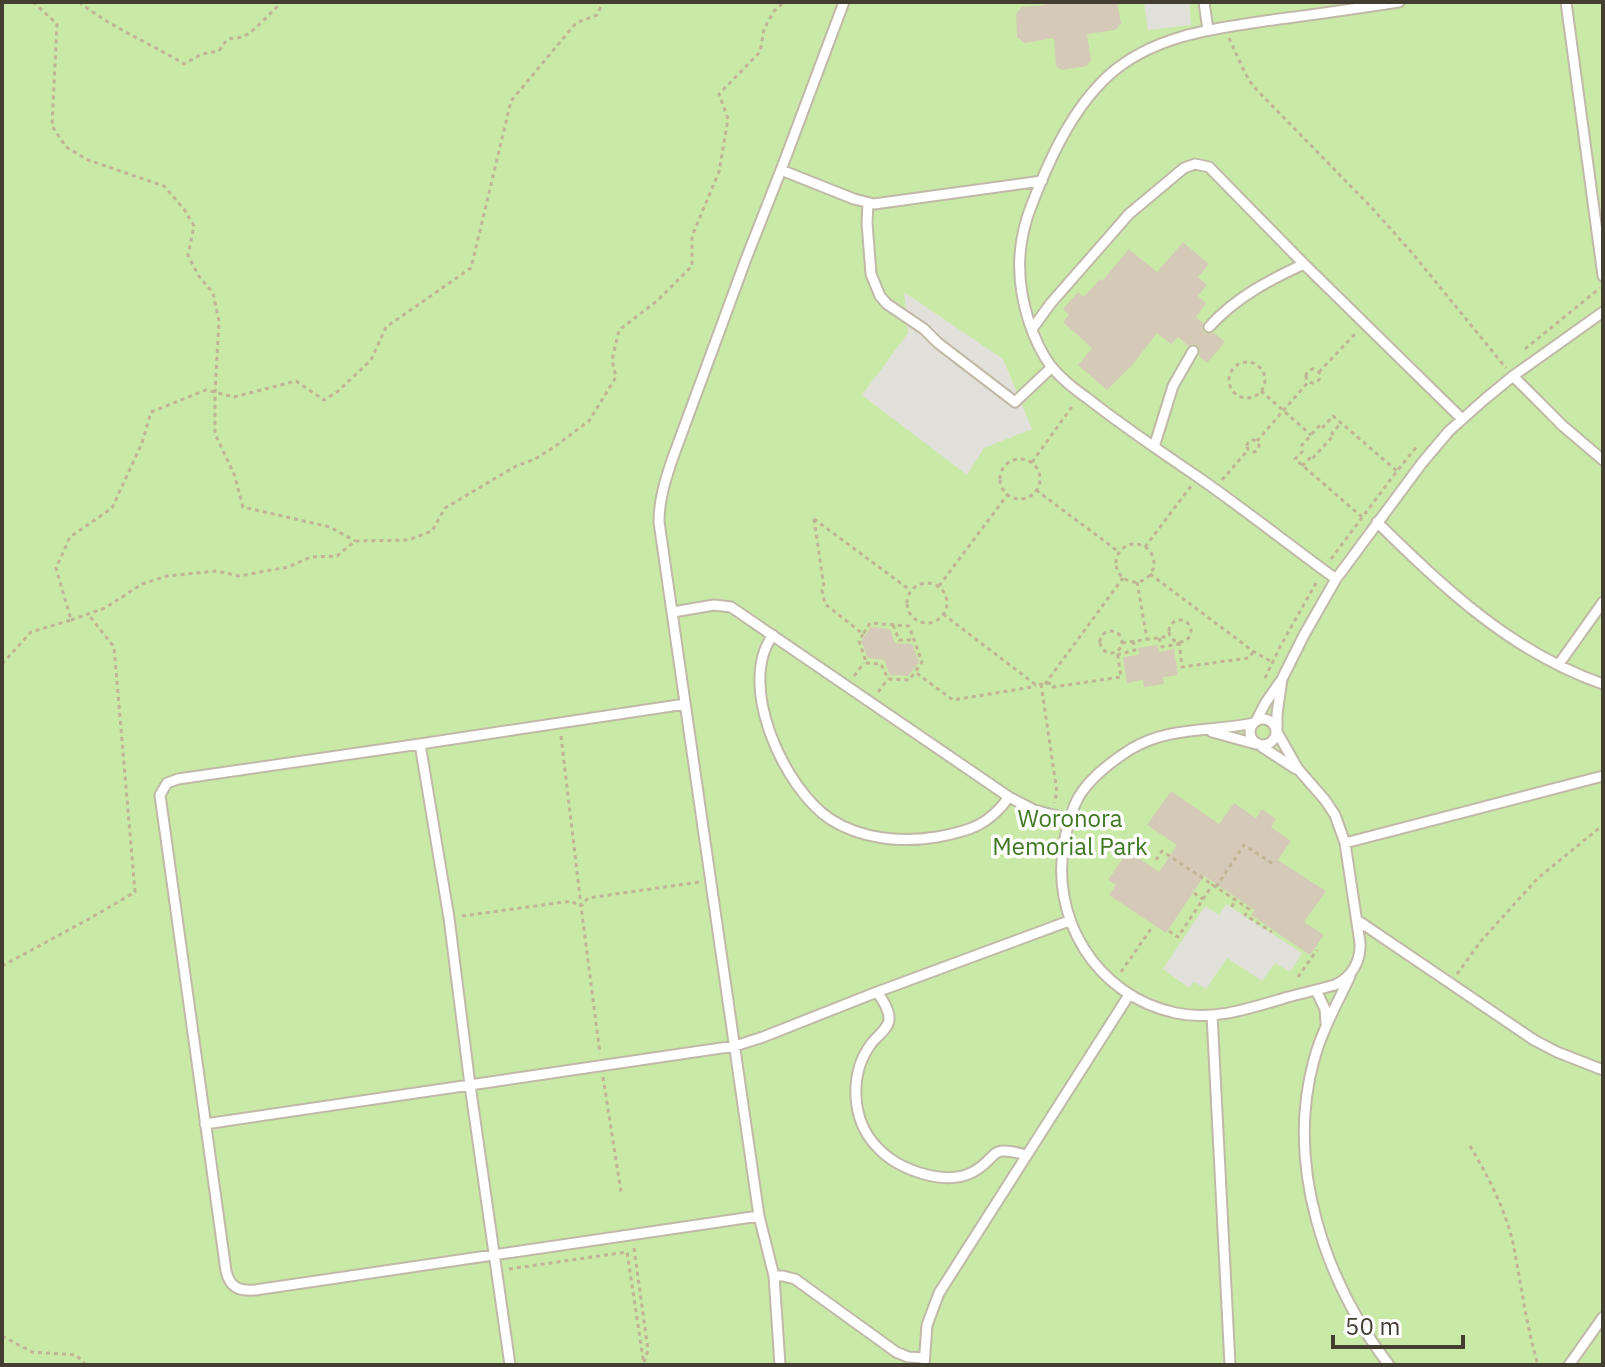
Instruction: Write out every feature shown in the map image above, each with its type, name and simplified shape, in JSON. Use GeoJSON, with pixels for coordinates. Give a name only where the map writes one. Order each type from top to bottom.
{"type":"FeatureCollection","features":[{"type":"Feature","properties":{"kind":"lane"},"geometry":{"type":"LineString","coordinates":[[780,1365],[774,1276],[759,1216],[659,522],[661,491],[844,2]]}},
{"type":"Feature","properties":{"kind":"lane"},"geometry":{"type":"LineString","coordinates":[[1204,2],[1208,30]]}},
{"type":"Feature","properties":{"kind":"lane"},"geometry":{"type":"LineString","coordinates":[[1336,579],[1074,389],[1052,367],[1032,329],[1021,293],[1019,260],[1025,221],[1074,117],[1088,98],[1127,61],[1159,44],[1208,30],[1399,2]]}},
{"type":"Feature","properties":{"kind":"lane"},"geometry":{"type":"LineString","coordinates":[[1566,2],[1603,276]]}},
{"type":"Feature","properties":{"kind":"lane"},"geometry":{"type":"LineString","coordinates":[[1032,329],[1129,214],[1177,173],[1200,164],[1209,167],[1462,419]]}},
{"type":"Feature","properties":{"kind":"lane"},"geometry":{"type":"LineString","coordinates":[[781,170],[868,203],[889,203],[1042,181]]}},
{"type":"Feature","properties":{"kind":"lane"},"geometry":{"type":"LineString","coordinates":[[868,203],[871,274],[877,291],[887,304],[924,329],[1015,402],[1052,367]]}},
{"type":"Feature","properties":{"kind":"lane"},"geometry":{"type":"LineString","coordinates":[[1209,327],[1253,291],[1304,264]]}},
{"type":"Feature","properties":{"kind":"lane"},"geometry":{"type":"LineString","coordinates":[[1302,774],[1258,745],[1250,733],[1336,579],[1449,431],[1513,376],[1603,312]]}},
{"type":"Feature","properties":{"kind":"lane"},"geometry":{"type":"LineString","coordinates":[[1154,447],[1173,386],[1193,351]]}},
{"type":"Feature","properties":{"kind":"lane"},"geometry":{"type":"LineString","coordinates":[[1513,376],[1563,426],[1603,460]]}},
{"type":"Feature","properties":{"kind":"lane"},"geometry":{"type":"LineString","coordinates":[[1377,522],[1473,612],[1531,649],[1603,684]]}},
{"type":"Feature","properties":{"kind":"lane"},"geometry":{"type":"LineString","coordinates":[[1559,664],[1603,602]]}},
{"type":"Feature","properties":{"kind":"lane"},"geometry":{"type":"LineString","coordinates":[[673,612],[714,605],[737,610],[1009,797],[1034,810],[1069,819]]}},
{"type":"Feature","properties":{"kind":"lane"},"geometry":{"type":"LineString","coordinates":[[773,635],[763,653],[760,674],[768,726],[775,748],[792,779],[826,816],[869,835],[888,839],[922,839],[978,826],[994,815],[1009,797]]}},
{"type":"Feature","properties":{"kind":"lane"},"geometry":{"type":"LineString","coordinates":[[1201,729],[1258,745],[1273,742],[1282,679]]}},
{"type":"Feature","properties":{"kind":"lane"},"geometry":{"type":"LineString","coordinates":[[685,704],[169,781],[161,791],[160,807],[226,1271],[235,1288],[255,1290],[759,1216]]}},
{"type":"Feature","properties":{"kind":"lane"},"geometry":{"type":"LineString","coordinates":[[1354,968],[1341,982],[1230,1013],[1187,1015],[1165,1010],[1129,995],[1090,960],[1069,921],[1061,891],[1062,850],[1069,819],[1080,795],[1124,754],[1141,744],[1182,731],[1235,727],[1264,719],[1270,720],[1302,774],[1331,808],[1345,843],[1360,953],[1354,968],[1325,1026],[1313,1062],[1306,1103],[1305,1150],[1310,1191],[1336,1276],[1358,1320],[1389,1365]]}},
{"type":"Feature","properties":{"kind":"lane"},"geometry":{"type":"LineString","coordinates":[[420,744],[449,918],[510,1365]]}},
{"type":"Feature","properties":{"kind":"lane"},"geometry":{"type":"LineString","coordinates":[[1345,843],[1603,776]]}},
{"type":"Feature","properties":{"kind":"lane"},"geometry":{"type":"LineString","coordinates":[[1357,920],[1534,1040],[1603,1070]]}},
{"type":"Feature","properties":{"kind":"lane"},"geometry":{"type":"LineString","coordinates":[[205,1124],[735,1046],[1069,921]]}},
{"type":"Feature","properties":{"kind":"lane"},"geometry":{"type":"LineString","coordinates":[[1316,990],[1325,1009],[1325,1026]]}},
{"type":"Feature","properties":{"kind":"lane"},"geometry":{"type":"LineString","coordinates":[[877,992],[889,1020],[864,1053],[855,1089],[861,1119],[876,1147],[904,1168],[944,1176],[970,1173],[1000,1151],[1026,1155]]}},
{"type":"Feature","properties":{"kind":"lane"},"geometry":{"type":"LineString","coordinates":[[774,1276],[795,1279],[900,1355],[924,1362],[927,1325],[939,1293],[1129,995]]}},
{"type":"Feature","properties":{"kind":"lane"},"geometry":{"type":"LineString","coordinates":[[1212,1015],[1230,1365]]}},
{"type":"Feature","properties":{"kind":"lane"},"geometry":{"type":"LineString","coordinates":[[1569,1365],[1603,1317]]}},
{"type":"Feature","properties":{"kind":"path"},"geometry":{"type":"LineString","coordinates":[[33,2],[57,24],[52,126],[66,147],[88,160],[164,186],[194,226],[188,255],[198,275],[213,293],[219,321],[215,434],[234,474],[243,507],[330,527],[355,541],[408,540],[432,531],[445,508],[516,466],[535,459],[589,421],[616,377],[612,360],[619,330],[657,301],[692,266],[692,236],[719,172],[728,119],[719,94],[760,52],[764,29],[774,11],[784,2]]}},
{"type":"Feature","properties":{"kind":"path"},"geometry":{"type":"LineString","coordinates":[[79,2],[118,30],[184,64],[202,54],[219,51],[227,39],[246,35],[282,2]]}},
{"type":"Feature","properties":{"kind":"path"},"geometry":{"type":"LineString","coordinates":[[71,620],[56,568],[70,537],[112,508],[142,443],[151,412],[206,390],[234,397],[296,381],[324,400],[337,392],[371,360],[386,327],[471,268],[511,101],[576,23],[597,15],[603,2]]}},
{"type":"Feature","properties":{"kind":"path"},"geometry":{"type":"LineString","coordinates":[[1225,27],[1253,86],[1372,208],[1513,376]]}},
{"type":"Feature","properties":{"kind":"path"},"geometry":{"type":"LineString","coordinates":[[1319,372],[1315,369],[1306,376],[1309,381],[1318,381],[1319,372],[1365,324]]}},
{"type":"Feature","properties":{"kind":"path"},"geometry":{"type":"LineString","coordinates":[[1248,362],[1257,365],[1265,377],[1261,391],[1248,398],[1234,394],[1228,380],[1234,367],[1248,362]]}},
{"type":"Feature","properties":{"kind":"path"},"geometry":{"type":"LineString","coordinates":[[1257,441],[1309,381]]}},
{"type":"Feature","properties":{"kind":"path"},"geometry":{"type":"LineString","coordinates":[[1261,391],[1311,435]]}},
{"type":"Feature","properties":{"kind":"path"},"geometry":{"type":"LineString","coordinates":[[1032,462],[1082,394]]}},
{"type":"Feature","properties":{"kind":"path"},"geometry":{"type":"LineString","coordinates":[[1362,517],[1295,459],[1302,452],[1302,445],[1333,416],[1397,471]]}},
{"type":"Feature","properties":{"kind":"path"},"geometry":{"type":"LineString","coordinates":[[1302,466],[1334,435],[1332,433],[1341,423]]}},
{"type":"Feature","properties":{"kind":"path"},"geometry":{"type":"LineString","coordinates":[[1248,450],[1246,446],[1249,441],[1257,441]]}},
{"type":"Feature","properties":{"kind":"path"},"geometry":{"type":"LineString","coordinates":[[1248,450],[1257,450],[1257,441]]}},
{"type":"Feature","properties":{"kind":"path"},"geometry":{"type":"LineString","coordinates":[[1214,489],[1248,450]]}},
{"type":"Feature","properties":{"kind":"path"},"geometry":{"type":"LineString","coordinates":[[1013,460],[1032,462],[1040,480],[1036,490],[1023,498],[1008,494],[1001,487],[1003,468],[1013,460]]}},
{"type":"Feature","properties":{"kind":"path"},"geometry":{"type":"LineString","coordinates":[[1145,547],[1198,477]]}},
{"type":"Feature","properties":{"kind":"path"},"geometry":{"type":"LineString","coordinates":[[1036,490],[1119,552]]}},
{"type":"Feature","properties":{"kind":"path"},"geometry":{"type":"LineString","coordinates":[[939,586],[1008,494]]}},
{"type":"Feature","properties":{"kind":"path"},"geometry":{"type":"LineString","coordinates":[[863,634],[825,604],[814,519],[911,590]]}},
{"type":"Feature","properties":{"kind":"path"},"geometry":{"type":"LineString","coordinates":[[2,664],[31,632],[105,608],[142,584],[167,576],[217,571],[239,576],[288,567],[311,557],[337,556],[355,541]]}},
{"type":"Feature","properties":{"kind":"path"},"geometry":{"type":"LineString","coordinates":[[1129,545],[1145,547],[1153,560],[1150,574],[1137,582],[1123,578],[1116,567],[1119,552],[1129,545]]}},
{"type":"Feature","properties":{"kind":"path"},"geometry":{"type":"LineString","coordinates":[[1150,574],[1272,662]]}},
{"type":"Feature","properties":{"kind":"path"},"geometry":{"type":"LineString","coordinates":[[1041,684],[1123,578]]}},
{"type":"Feature","properties":{"kind":"path"},"geometry":{"type":"LineString","coordinates":[[1137,582],[1147,639]]}},
{"type":"Feature","properties":{"kind":"path"},"geometry":{"type":"LineString","coordinates":[[922,583],[939,586],[947,599],[943,614],[929,623],[915,619],[907,603],[911,590],[922,583]]}},
{"type":"Feature","properties":{"kind":"path"},"geometry":{"type":"LineString","coordinates":[[2,966],[135,892],[114,647],[88,614]]}},
{"type":"Feature","properties":{"kind":"path"},"geometry":{"type":"LineString","coordinates":[[943,614],[1041,684],[1057,792],[1052,815]]}},
{"type":"Feature","properties":{"kind":"path"},"geometry":{"type":"LineString","coordinates":[[909,626],[915,619]]}},
{"type":"Feature","properties":{"kind":"path"},"geometry":{"type":"LineString","coordinates":[[1159,638],[1162,647],[1179,643],[1186,640],[1191,628],[1181,620],[1172,623],[1169,629],[1170,636],[1179,643]]}},
{"type":"Feature","properties":{"kind":"path"},"geometry":{"type":"LineString","coordinates":[[847,686],[865,663],[859,641],[870,623],[909,626]]}},
{"type":"Feature","properties":{"kind":"path"},"geometry":{"type":"LineString","coordinates":[[893,625],[899,640],[915,640]]}},
{"type":"Feature","properties":{"kind":"path"},"geometry":{"type":"LineString","coordinates":[[865,663],[881,664],[888,679],[909,680],[922,662],[909,626]]}},
{"type":"Feature","properties":{"kind":"path"},"geometry":{"type":"LineString","coordinates":[[915,672],[953,700],[1041,684],[1051,683],[1053,687],[1121,677],[1117,653],[1122,643],[1121,636],[1107,631],[1102,636],[1100,642],[1104,650],[1111,653],[1117,653],[1135,650],[1133,641]]}},
{"type":"Feature","properties":{"kind":"path"},"geometry":{"type":"LineString","coordinates":[[1122,643],[1170,636]]}},
{"type":"Feature","properties":{"kind":"path"},"geometry":{"type":"LineString","coordinates":[[1179,643],[1182,667],[1249,658],[1253,651]]}},
{"type":"Feature","properties":{"kind":"path"},"geometry":{"type":"LineString","coordinates":[[560,724],[581,906],[621,1192]]}},
{"type":"Feature","properties":{"kind":"path"},"geometry":{"type":"LineString","coordinates":[[1450,984],[1481,941],[1525,892],[1566,853],[1603,825]]}},
{"type":"Feature","properties":{"kind":"path"},"geometry":{"type":"LineString","coordinates":[[1169,931],[1178,937],[1203,899],[1239,857],[1244,845],[1275,865]]}},
{"type":"Feature","properties":{"kind":"path"},"geometry":{"type":"LineString","coordinates":[[1156,860],[1162,851],[1249,909],[1245,915],[1272,932]]}},
{"type":"Feature","properties":{"kind":"path"},"geometry":{"type":"LineString","coordinates":[[581,906],[588,898],[710,880]]}},
{"type":"Feature","properties":{"kind":"path"},"geometry":{"type":"LineString","coordinates":[[1194,893],[1203,899]]}},
{"type":"Feature","properties":{"kind":"path"},"geometry":{"type":"LineString","coordinates":[[1232,907],[1235,899]]}},
{"type":"Feature","properties":{"kind":"path"},"geometry":{"type":"LineString","coordinates":[[449,918],[572,901],[581,906]]}},
{"type":"Feature","properties":{"kind":"path"},"geometry":{"type":"LineString","coordinates":[[1114,983],[1153,926]]}},
{"type":"Feature","properties":{"kind":"path"},"geometry":{"type":"LineString","coordinates":[[1298,977],[1317,950]]}},
{"type":"Feature","properties":{"kind":"path"},"geometry":{"type":"LineString","coordinates":[[1470,1146],[1505,1218],[1538,1365]]}},
{"type":"Feature","properties":{"kind":"path"},"geometry":{"type":"LineString","coordinates":[[633,1236],[648,1350],[644,1364]]}},
{"type":"Feature","properties":{"kind":"path"},"geometry":{"type":"LineString","coordinates":[[497,1270],[627,1252],[644,1364]]}},
{"type":"Feature","properties":{"kind":"path"},"geometry":{"type":"LineString","coordinates":[[2,1336],[32,1352],[76,1355],[86,1365]]}},
{"type":"Feature","properties":{"kind":"green space","name":"Woronora Memorial Park"},"geometry":{"type":"Polygon","coordinates":[[[2,2],[1603,2],[1603,1365],[2,1365],[2,2]]]}},
{"type":"Feature","properties":{"kind":"shaded area"},"geometry":{"type":"Polygon","coordinates":[[[1144,2],[1189,2],[1191,25],[1148,30],[1144,2]]]}},
{"type":"Feature","properties":{"kind":"shaded area"},"geometry":{"type":"Polygon","coordinates":[[[904,292],[1003,359],[1032,429],[984,448],[967,475],[862,395],[908,333],[904,292]]]}},
{"type":"Feature","properties":{"kind":"shaded area"},"geometry":{"type":"Polygon","coordinates":[[[1226,904],[1302,953],[1290,972],[1275,963],[1262,981],[1227,958],[1206,989],[1194,982],[1189,988],[1163,969],[1205,906],[1219,915],[1226,904]]]}},
{"type":"Feature","properties":{"kind":"building"},"geometry":{"type":"Polygon","coordinates":[[[1047,2],[1117,2],[1121,24],[1115,30],[1087,34],[1091,61],[1087,66],[1062,70],[1056,66],[1054,38],[1025,43],[1017,37],[1016,14],[1022,7],[1047,2]]]}},
{"type":"Feature","properties":{"kind":"building"},"geometry":{"type":"Polygon","coordinates":[[[1183,242],[1209,264],[1198,277],[1207,285],[1198,296],[1206,303],[1196,317],[1203,323],[1204,333],[1214,333],[1225,342],[1207,363],[1199,356],[1197,345],[1188,346],[1178,337],[1171,344],[1157,333],[1133,364],[1107,390],[1078,365],[1092,348],[1063,322],[1069,315],[1063,309],[1078,292],[1084,297],[1100,279],[1102,281],[1129,249],[1157,272],[1183,242]]]}},
{"type":"Feature","properties":{"kind":"building"},"geometry":{"type":"Polygon","coordinates":[[[871,627],[890,629],[895,643],[912,644],[919,662],[908,676],[890,675],[884,660],[868,658],[861,641],[871,627]]]}},
{"type":"Feature","properties":{"kind":"building"},"geometry":{"type":"Polygon","coordinates":[[[1158,645],[1159,652],[1174,649],[1178,675],[1163,677],[1164,684],[1144,687],[1143,680],[1127,683],[1123,657],[1139,655],[1138,648],[1158,645]]]}},
{"type":"Feature","properties":{"kind":"building"},"geometry":{"type":"Polygon","coordinates":[[[1171,791],[1219,824],[1234,803],[1256,818],[1262,809],[1276,819],[1271,827],[1291,841],[1278,860],[1326,891],[1304,922],[1324,935],[1310,955],[1251,915],[1255,910],[1204,876],[1166,933],[1109,895],[1116,885],[1108,880],[1128,851],[1159,872],[1177,845],[1147,825],[1171,791]]]}}]}
